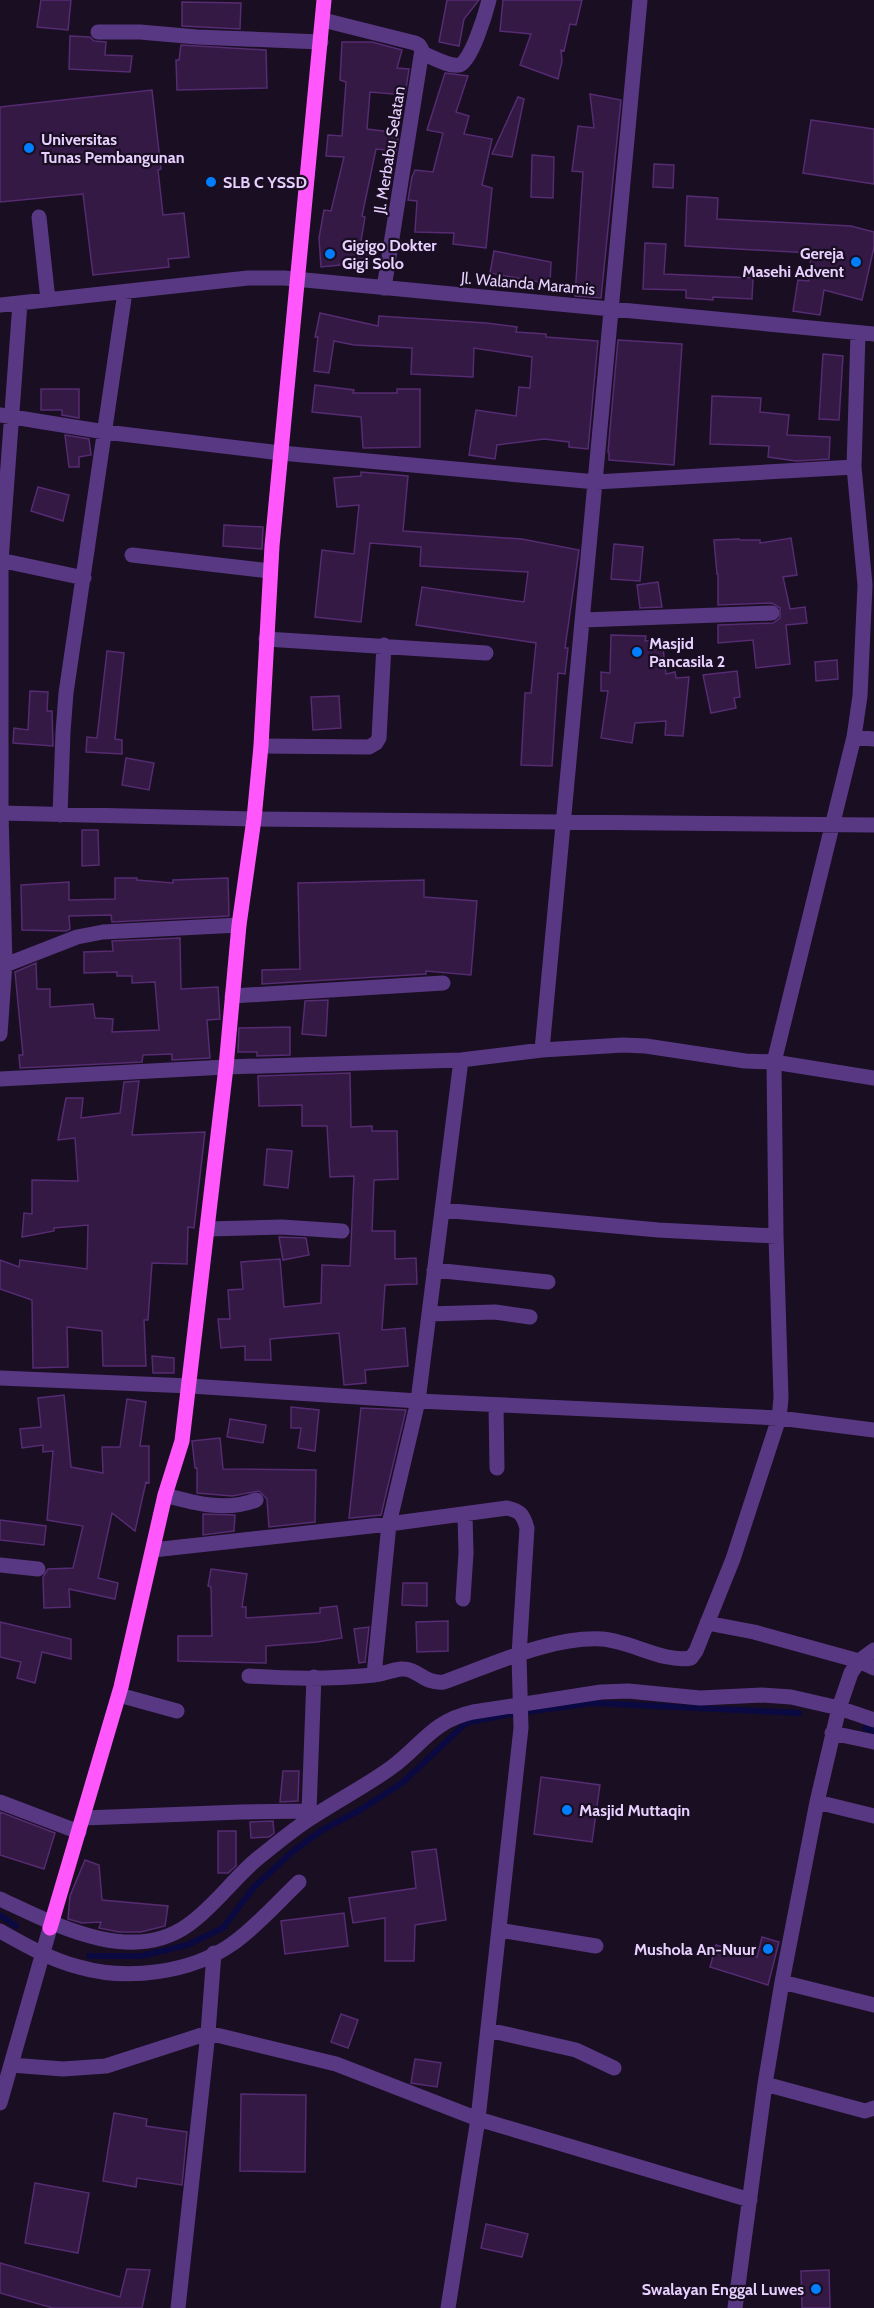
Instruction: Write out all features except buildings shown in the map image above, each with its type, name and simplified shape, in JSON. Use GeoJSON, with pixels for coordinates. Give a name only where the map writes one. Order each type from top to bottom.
{"type":"FeatureCollection","features":[{"type":"Feature","properties":{"kind":"main road"},"geometry":{"type":"LineString","coordinates":[[51,1925],[119,1695],[165,1495],[182,1441],[190,1386],[226,1067],[239,925],[254,819],[261,746],[270,571],[324,0]]}},
{"type":"Feature","properties":{"kind":"street"},"geometry":{"type":"LineString","coordinates":[[323,20],[415,43],[421,48],[422,53],[459,65],[464,62],[475,39],[489,0]]}},
{"type":"Feature","properties":{"kind":"street"},"geometry":{"type":"LineString","coordinates":[[542,1050],[640,0]]}},
{"type":"Feature","properties":{"kind":"street"},"geometry":{"type":"LineString","coordinates":[[98,32],[140,32],[197,37],[321,42]]}},
{"type":"Feature","properties":{"kind":"street","name":"Jl. Merbabu Selatan"},"geometry":{"type":"LineString","coordinates":[[384,288],[422,53]]}},
{"type":"Feature","properties":{"kind":"street"},"geometry":{"type":"LineString","coordinates":[[39,216],[48,300]]}},
{"type":"Feature","properties":{"kind":"street","name":"Jl. Walanda Maramis"},"geometry":{"type":"LineString","coordinates":[[0,305],[248,278],[297,280],[612,308],[874,334]]}},
{"type":"Feature","properties":{"kind":"street"},"geometry":{"type":"LineString","coordinates":[[60,815],[63,722],[124,292]]}},
{"type":"Feature","properties":{"kind":"street"},"geometry":{"type":"LineString","coordinates":[[0,1034],[3,966],[0,813],[0,560],[5,416],[20,303]]}},
{"type":"Feature","properties":{"kind":"street"},"geometry":{"type":"LineString","coordinates":[[249,1676],[374,1675],[402,1669],[411,1671],[427,1681],[444,1682],[519,1655],[554,1644],[577,1640],[603,1639],[628,1643],[675,1659],[691,1658],[696,1652],[733,1559],[779,1418],[781,1398],[774,1062],[854,737],[870,584],[854,467],[858,333]]}},
{"type":"Feature","properties":{"kind":"street"},"geometry":{"type":"LineString","coordinates":[[5,416],[105,432],[281,453],[596,482],[854,467]]}},
{"type":"Feature","properties":{"kind":"street"},"geometry":{"type":"LineString","coordinates":[[132,555],[270,571]]}},
{"type":"Feature","properties":{"kind":"street"},"geometry":{"type":"LineString","coordinates":[[0,560],[84,578]]}},
{"type":"Feature","properties":{"kind":"street"},"geometry":{"type":"LineString","coordinates":[[583,620],[772,613]]}},
{"type":"Feature","properties":{"kind":"street"},"geometry":{"type":"LineString","coordinates":[[266,639],[486,653]]}},
{"type":"Feature","properties":{"kind":"street"},"geometry":{"type":"LineString","coordinates":[[261,746],[369,747],[376,743],[379,738],[384,645]]}},
{"type":"Feature","properties":{"kind":"street"},"geometry":{"type":"LineString","coordinates":[[854,737],[874,739]]}},
{"type":"Feature","properties":{"kind":"street"},"geometry":{"type":"LineString","coordinates":[[0,813],[254,819],[874,825]]}},
{"type":"Feature","properties":{"kind":"street"},"geometry":{"type":"LineString","coordinates":[[3,966],[77,937],[103,932],[239,925]]}},
{"type":"Feature","properties":{"kind":"street"},"geometry":{"type":"LineString","coordinates":[[232,996],[443,983]]}},
{"type":"Feature","properties":{"kind":"street"},"geometry":{"type":"LineString","coordinates":[[0,1079],[226,1067],[461,1060],[587,1046],[646,1046],[745,1062],[774,1062],[874,1078]]}},
{"type":"Feature","properties":{"kind":"street"},"geometry":{"type":"LineString","coordinates":[[374,1675],[389,1524],[418,1401],[461,1060]]}},
{"type":"Feature","properties":{"kind":"street"},"geometry":{"type":"LineString","coordinates":[[442,1210],[658,1230],[776,1236]]}},
{"type":"Feature","properties":{"kind":"street"},"geometry":{"type":"LineString","coordinates":[[207,1229],[282,1227],[342,1231]]}},
{"type":"Feature","properties":{"kind":"street"},"geometry":{"type":"LineString","coordinates":[[434,1270],[548,1282]]}},
{"type":"Feature","properties":{"kind":"street"},"geometry":{"type":"LineString","coordinates":[[429,1314],[495,1312],[530,1317]]}},
{"type":"Feature","properties":{"kind":"street"},"geometry":{"type":"LineString","coordinates":[[0,1378],[779,1418],[874,1430]]}},
{"type":"Feature","properties":{"kind":"street"},"geometry":{"type":"LineString","coordinates":[[496,1405],[497,1468]]}},
{"type":"Feature","properties":{"kind":"street"},"geometry":{"type":"LineString","coordinates":[[165,1495],[191,1503],[211,1505],[236,1505],[255,1500]]}},
{"type":"Feature","properties":{"kind":"street"},"geometry":{"type":"LineString","coordinates":[[153,1550],[389,1524],[507,1508],[518,1510],[524,1517],[527,1528],[519,1655],[521,1728],[478,2119],[448,2308]]}},
{"type":"Feature","properties":{"kind":"street"},"geometry":{"type":"LineString","coordinates":[[463,1599],[466,1553],[465,1514]]}},
{"type":"Feature","properties":{"kind":"street"},"geometry":{"type":"LineString","coordinates":[[0,1565],[38,1569]]}},
{"type":"Feature","properties":{"kind":"street"},"geometry":{"type":"LineString","coordinates":[[707,1623],[754,1632],[859,1661],[874,1668]]}},
{"type":"Feature","properties":{"kind":"street"},"geometry":{"type":"LineString","coordinates":[[735,2308],[765,2084],[817,1802],[832,1733],[851,1673],[859,1661],[874,1650]]}},
{"type":"Feature","properties":{"kind":"street"},"geometry":{"type":"LineString","coordinates":[[310,1815],[314,1677]]}},
{"type":"Feature","properties":{"kind":"street"},"geometry":{"type":"LineString","coordinates":[[0,1899],[51,1925],[112,1941],[147,1940],[174,1934],[190,1924],[250,1865],[310,1815],[350,1795],[400,1761],[440,1724],[456,1716],[520,1708],[601,1692],[628,1691],[700,1698],[775,1695],[839,1708],[874,1720]]}},
{"type":"Feature","properties":{"kind":"street"},"geometry":{"type":"LineString","coordinates":[[119,1695],[177,1711]]}},
{"type":"Feature","properties":{"kind":"street"},"geometry":{"type":"LineString","coordinates":[[832,1733],[874,1742]]}},
{"type":"Feature","properties":{"kind":"street"},"geometry":{"type":"LineString","coordinates":[[0,1802],[82,1825],[241,1812],[310,1815]]}},
{"type":"Feature","properties":{"kind":"street"},"geometry":{"type":"LineString","coordinates":[[817,1802],[874,1816]]}},
{"type":"Feature","properties":{"kind":"street"},"geometry":{"type":"LineString","coordinates":[[0,1931],[42,1954],[78,1967],[100,1972],[136,1974],[193,1964],[232,1945],[299,1882]]}},
{"type":"Feature","properties":{"kind":"street"},"geometry":{"type":"LineString","coordinates":[[0,2103],[51,1925]]}},
{"type":"Feature","properties":{"kind":"street"},"geometry":{"type":"LineString","coordinates":[[499,1930],[596,1946]]}},
{"type":"Feature","properties":{"kind":"street"},"geometry":{"type":"LineString","coordinates":[[178,2308],[208,2033],[214,1953]]}},
{"type":"Feature","properties":{"kind":"street"},"geometry":{"type":"LineString","coordinates":[[782,1982],[874,2005]]}},
{"type":"Feature","properties":{"kind":"street"},"geometry":{"type":"LineString","coordinates":[[488,2030],[576,2050],[614,2068]]}},
{"type":"Feature","properties":{"kind":"street"},"geometry":{"type":"LineString","coordinates":[[11,2065],[63,2069],[106,2066],[208,2033],[336,2064],[478,2119],[750,2200]]}},
{"type":"Feature","properties":{"kind":"street"},"geometry":{"type":"LineString","coordinates":[[765,2084],[865,2111],[874,2108]]}},
{"type":"Feature","properties":{"kind":"waterway"},"geometry":{"type":"LineString","coordinates":[[89,1956],[141,1956],[187,1945],[223,1928],[254,1887],[291,1853],[322,1830],[360,1810],[402,1783],[466,1723],[505,1715],[593,1703],[799,1713]]}},
{"type":"Feature","properties":{"kind":"waterway"},"geometry":{"type":"LineString","coordinates":[[865,1728],[874,1731]]}},
{"type":"Feature","properties":{"kind":"waterway"},"geometry":{"type":"LineString","coordinates":[[0,1915],[16,1926]]}},
{"type":"Feature","properties":{"kind":"place","name":"Universitas Tunas Pembangunan"},"geometry":{"type":"Point","coordinates":[29,148]}},
{"type":"Feature","properties":{"kind":"place","name":"SLB C YSSD"},"geometry":{"type":"Point","coordinates":[211,182]}},
{"type":"Feature","properties":{"kind":"place","name":"Gigigo Dokter Gigi Solo"},"geometry":{"type":"Point","coordinates":[330,254]}},
{"type":"Feature","properties":{"kind":"place","name":"Gereja Masehi Advent"},"geometry":{"type":"Point","coordinates":[856,262]}},
{"type":"Feature","properties":{"kind":"place","name":"Masjid Pancasila 2"},"geometry":{"type":"Point","coordinates":[637,652]}},
{"type":"Feature","properties":{"kind":"place","name":"Masjid Muttaqin"},"geometry":{"type":"Point","coordinates":[567,1810]}},
{"type":"Feature","properties":{"kind":"place","name":"Mushola An-Nuur"},"geometry":{"type":"Point","coordinates":[768,1949]}},
{"type":"Feature","properties":{"kind":"place","name":"Swalayan Enggal Luwes"},"geometry":{"type":"Point","coordinates":[816,2289]}}]}
